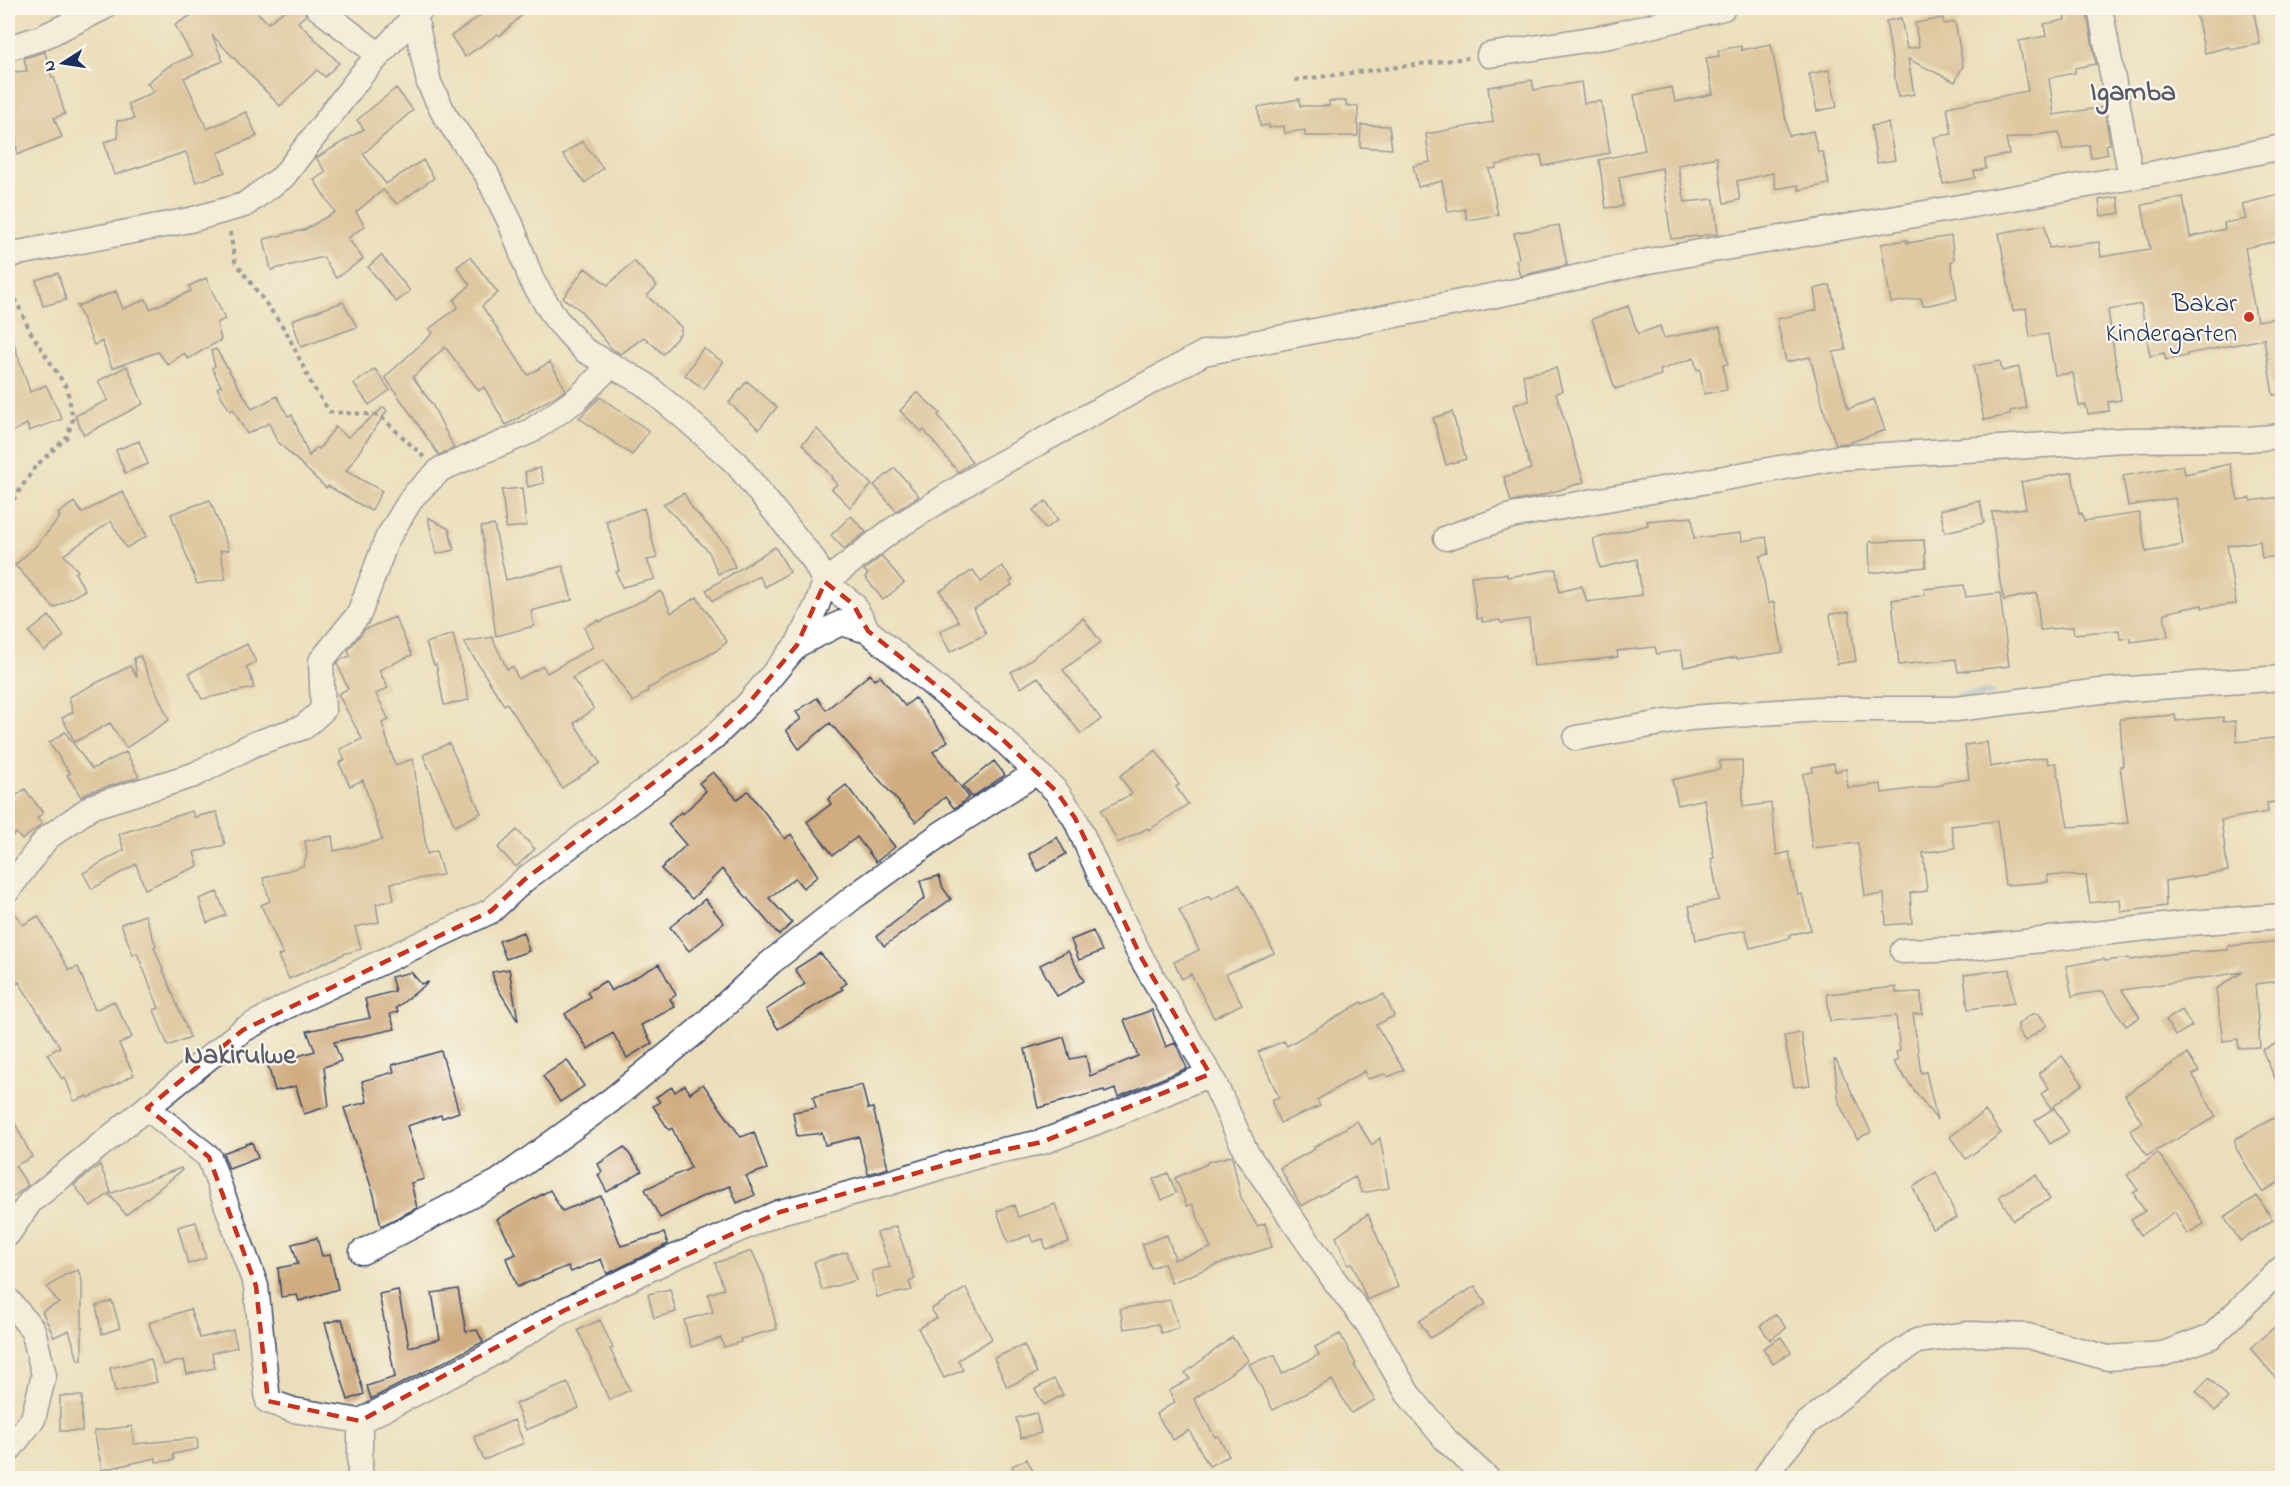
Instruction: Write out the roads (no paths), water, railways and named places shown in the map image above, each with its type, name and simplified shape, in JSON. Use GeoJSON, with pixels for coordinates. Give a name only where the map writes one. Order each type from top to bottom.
{"type":"FeatureCollection","features":[{"type":"Feature","properties":{"kind":"street"},"geometry":{"type":"LineString","coordinates":[[8,48],[41,38],[103,8]]}},
{"type":"Feature","properties":{"kind":"street"},"geometry":{"type":"LineString","coordinates":[[318,8],[379,55]]}},
{"type":"Feature","properties":{"kind":"street"},"geometry":{"type":"LineString","coordinates":[[1489,55],[1610,36],[1723,8]]}},
{"type":"Feature","properties":{"kind":"street"},"geometry":{"type":"LineString","coordinates":[[2100,8],[2131,177]]}},
{"type":"Feature","properties":{"kind":"street"},"geometry":{"type":"LineString","coordinates":[[8,255],[190,220],[244,205],[283,177],[379,55],[419,12]]}},
{"type":"Feature","properties":{"kind":"street"},"geometry":{"type":"LineString","coordinates":[[419,12],[429,83],[446,116],[486,173],[511,224],[532,281],[556,319],[584,350],[643,383],[736,463],[813,559],[825,582],[853,604],[868,631],[961,708],[997,734],[1056,791],[1075,818],[1102,880],[1142,959],[1210,1074],[1247,1154],[1335,1281],[1368,1324],[1408,1394],[1448,1441],[1488,1479]]}},
{"type":"Feature","properties":{"kind":"street"},"geometry":{"type":"LineString","coordinates":[[8,1234],[30,1202],[243,1030],[285,1007],[491,911],[524,880],[713,738],[748,704],[797,645],[817,605],[825,582],[891,531],[985,472],[1204,353],[1521,290],[1649,261],[2131,177],[2283,147]]}},
{"type":"Feature","properties":{"kind":"street"},"geometry":{"type":"LineString","coordinates":[[8,890],[47,838],[93,806],[194,775],[254,744],[304,728],[323,710],[321,661],[359,614],[387,539],[413,496],[441,469],[531,431],[576,400],[610,365]]}},
{"type":"Feature","properties":{"kind":"street"},"geometry":{"type":"LineString","coordinates":[[1446,538],[1511,516],[1836,458],[2125,440],[2248,439],[2283,436]]}},
{"type":"Feature","properties":{"kind":"street"},"geometry":{"type":"LineString","coordinates":[[797,645],[841,623],[868,631]]}},
{"type":"Feature","properties":{"kind":"street"},"geometry":{"type":"LineString","coordinates":[[1576,738],[1690,717],[1819,709],[1956,709],[2101,691],[2283,678]]}},
{"type":"Feature","properties":{"kind":"street"},"geometry":{"type":"LineString","coordinates":[[362,1252],[498,1182],[610,1101],[697,1031],[770,963],[855,896],[942,833],[1037,772]]}},
{"type":"Feature","properties":{"kind":"street"},"geometry":{"type":"LineString","coordinates":[[1903,951],[1962,949],[2190,923],[2283,916]]}},
{"type":"Feature","properties":{"kind":"street"},"geometry":{"type":"LineString","coordinates":[[147,1108],[209,1157],[256,1286],[268,1401],[293,1410],[360,1421],[483,1359],[565,1310],[670,1259],[780,1212],[882,1185],[980,1155],[1042,1142],[1099,1121],[1210,1074]]}},
{"type":"Feature","properties":{"kind":"street"},"geometry":{"type":"LineString","coordinates":[[1765,1479],[1775,1462],[1806,1424],[1917,1341],[1969,1334],[2028,1336],[2108,1358],[2163,1354],[2212,1336],[2283,1268]]}},
{"type":"Feature","properties":{"kind":"street"},"geometry":{"type":"LineString","coordinates":[[8,1300],[33,1330],[44,1375],[33,1419],[8,1451]]}},
{"type":"Feature","properties":{"kind":"street"},"geometry":{"type":"LineString","coordinates":[[360,1421],[360,1479]]}},
{"type":"Feature","properties":{"kind":"waterway"},"geometry":{"type":"LineString","coordinates":[[1959,696],[1991,693]]}},
{"type":"Feature","properties":{"kind":"place","name":"Bakar Kindergarten"},"geometry":{"type":"Point","coordinates":[2249,317]}},
{"type":"Feature","properties":{"kind":"district","name":"Igamba"},"geometry":{"type":"Point","coordinates":[2133,90]}},
{"type":"Feature","properties":{"kind":"district","name":"Nakirulwe"},"geometry":{"type":"Point","coordinates":[240,1053]}}]}
